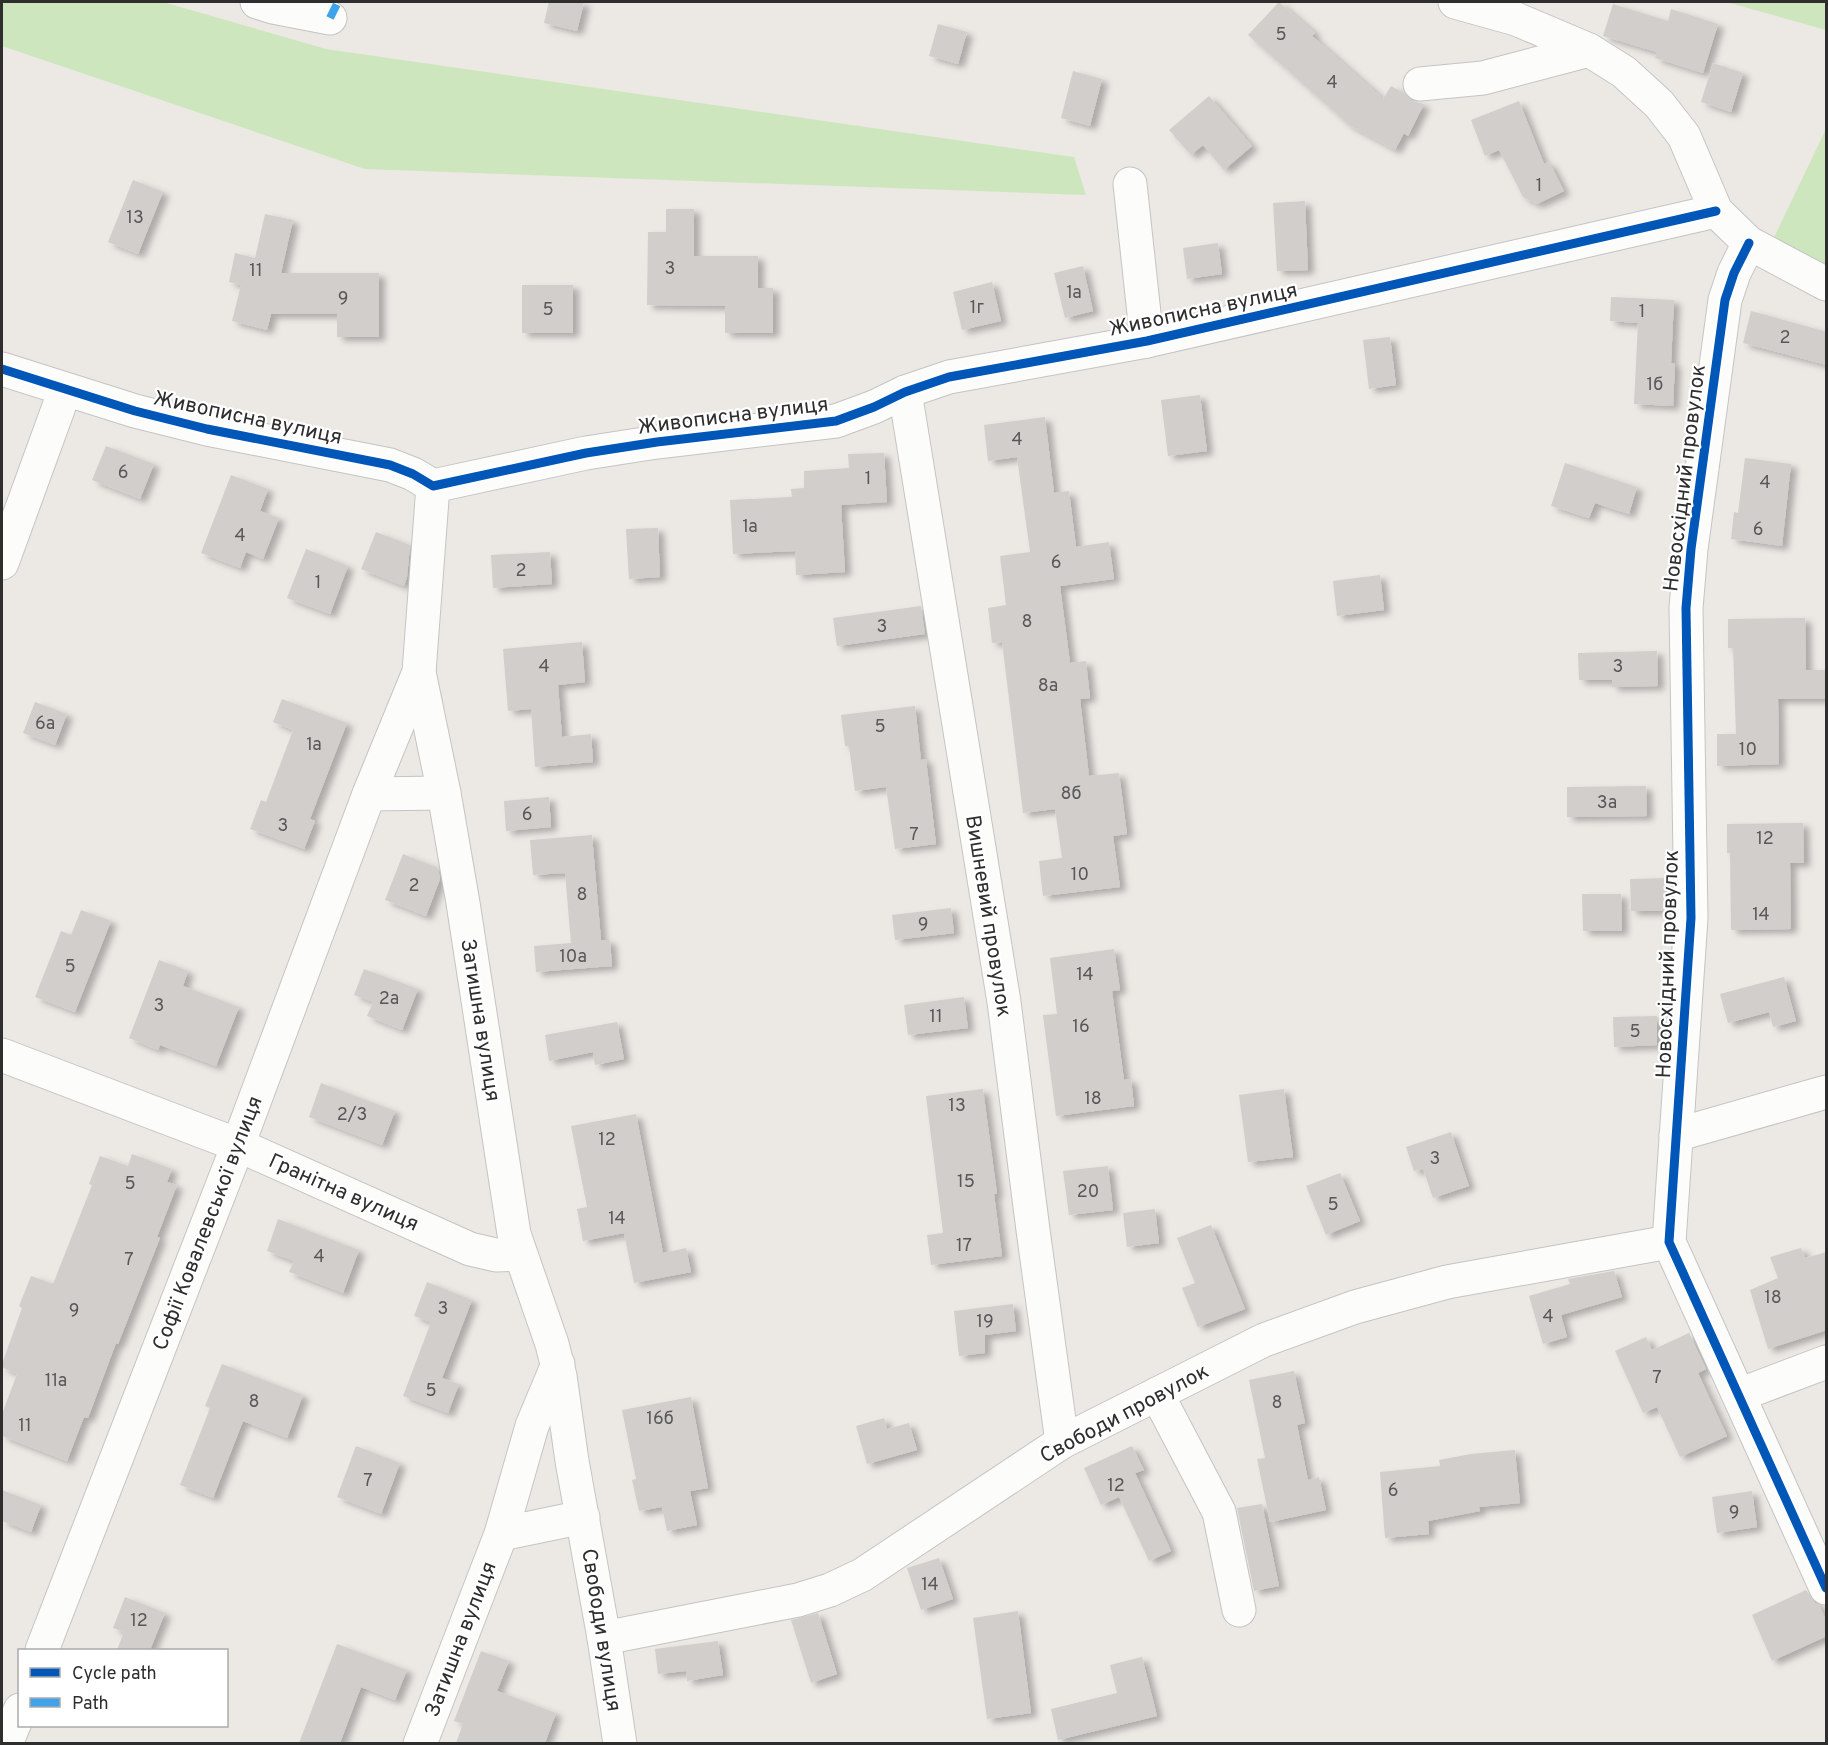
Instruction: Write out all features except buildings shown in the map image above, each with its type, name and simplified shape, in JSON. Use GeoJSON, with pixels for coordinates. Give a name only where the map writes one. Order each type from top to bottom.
{"type":"FeatureCollection","features":[{"type":"Feature","properties":{"kind":"street"},"geometry":{"type":"LineString","coordinates":[[257,2],[330,18]]}},
{"type":"Feature","properties":{"kind":"street"},"geometry":{"type":"LineString","coordinates":[[1455,2],[1516,19],[1589,50],[1624,72],[1659,104],[1684,136],[1716,211],[1749,243],[1827,284]]}},
{"type":"Feature","properties":{"kind":"street"},"geometry":{"type":"LineString","coordinates":[[1420,84],[1483,78],[1589,50]]}},
{"type":"Feature","properties":{"kind":"street"},"geometry":{"type":"LineString","coordinates":[[1130,184],[1147,341]]}},
{"type":"Feature","properties":{"kind":"street","name":"Живописна вулиця"},"geometry":{"type":"LineString","coordinates":[[2,369],[135,411],[207,429],[390,465],[413,474],[432,486],[616,448],[836,421],[949,376],[1147,341],[1716,211]]}},
{"type":"Feature","properties":{"kind":"street","name":"Новосхідний провулок"},"geometry":{"type":"LineString","coordinates":[[1749,243],[1734,273],[1725,300],[1691,549],[1686,608],[1691,918],[1669,1242],[1827,1588]]}},
{"type":"Feature","properties":{"kind":"street"},"geometry":{"type":"LineString","coordinates":[[2,563],[65,390]]}},
{"type":"Feature","properties":{"kind":"street","name":"Вишневий провулок"},"geometry":{"type":"LineString","coordinates":[[904,392],[1004,1002],[1062,1442]]}},
{"type":"Feature","properties":{"kind":"street","name":"Софії Ковалевської вулиця"},"geometry":{"type":"LineString","coordinates":[[42,1649],[238,1145],[369,794],[419,672],[432,486]]}},
{"type":"Feature","properties":{"kind":"street","name":"Затишна вулиця"},"geometry":{"type":"LineString","coordinates":[[419,672],[444,793],[514,1234],[558,1364],[572,1461],[583,1517],[501,1534]]}},
{"type":"Feature","properties":{"kind":"street"},"geometry":{"type":"LineString","coordinates":[[369,794],[444,793]]}},
{"type":"Feature","properties":{"kind":"street","name":"Гранітна вулиця"},"geometry":{"type":"LineString","coordinates":[[2,1055],[238,1145],[470,1249],[496,1255],[520,1254]]}},
{"type":"Feature","properties":{"kind":"street"},"geometry":{"type":"LineString","coordinates":[[1676,1135],[1827,1092]]}},
{"type":"Feature","properties":{"kind":"street","name":"Свободи провулок"},"geometry":{"type":"LineString","coordinates":[[604,1638],[798,1600],[830,1590],[862,1575],[1062,1442],[1264,1340],[1355,1308],[1448,1282],[1669,1242]]}},
{"type":"Feature","properties":{"kind":"street"},"geometry":{"type":"LineString","coordinates":[[1739,1395],[1827,1362]]}},
{"type":"Feature","properties":{"kind":"street","name":"Затишна вулиця"},"geometry":{"type":"LineString","coordinates":[[420,1743],[501,1534],[532,1426],[558,1364]]}},
{"type":"Feature","properties":{"kind":"street"},"geometry":{"type":"LineString","coordinates":[[1157,1394],[1219,1512],[1239,1610]]}},
{"type":"Feature","properties":{"kind":"street","name":"Свободи вулиця"},"geometry":{"type":"LineString","coordinates":[[583,1517],[620,1743]]}},
{"type":"Feature","properties":{"kind":"street"},"geometry":{"type":"LineString","coordinates":[[6,1743],[18,1715]]}},
{"type":"Feature","properties":{"kind":"green space"},"geometry":{"type":"Polygon","coordinates":[[[2,2],[163,2],[326,49],[1074,157],[1086,195],[365,169],[2,46],[2,2]]]}},
{"type":"Feature","properties":{"kind":"green space"},"geometry":{"type":"Polygon","coordinates":[[[1726,2],[1826,2],[1826,30],[1726,2]]]}},
{"type":"Feature","properties":{"kind":"green space"},"geometry":{"type":"Polygon","coordinates":[[[1826,129],[1826,284],[1767,252],[1826,129]]]}},
{"type":"Feature","properties":{"kind":"marked path"},"geometry":{"type":"LineString","coordinates":[[330,18],[338,2]]}},
{"type":"Feature","properties":{"kind":"cycle path"},"geometry":{"type":"LineString","coordinates":[[2,369],[135,411],[207,429],[390,465],[413,474],[433,486],[586,453],[657,442],[836,421],[874,407],[905,392],[949,377],[1147,341],[1716,211]]}},
{"type":"Feature","properties":{"kind":"cycle path"},"geometry":{"type":"LineString","coordinates":[[1749,243],[1734,273],[1725,300],[1691,549],[1686,608],[1691,918],[1669,1242],[1826,1588]]}}]}
